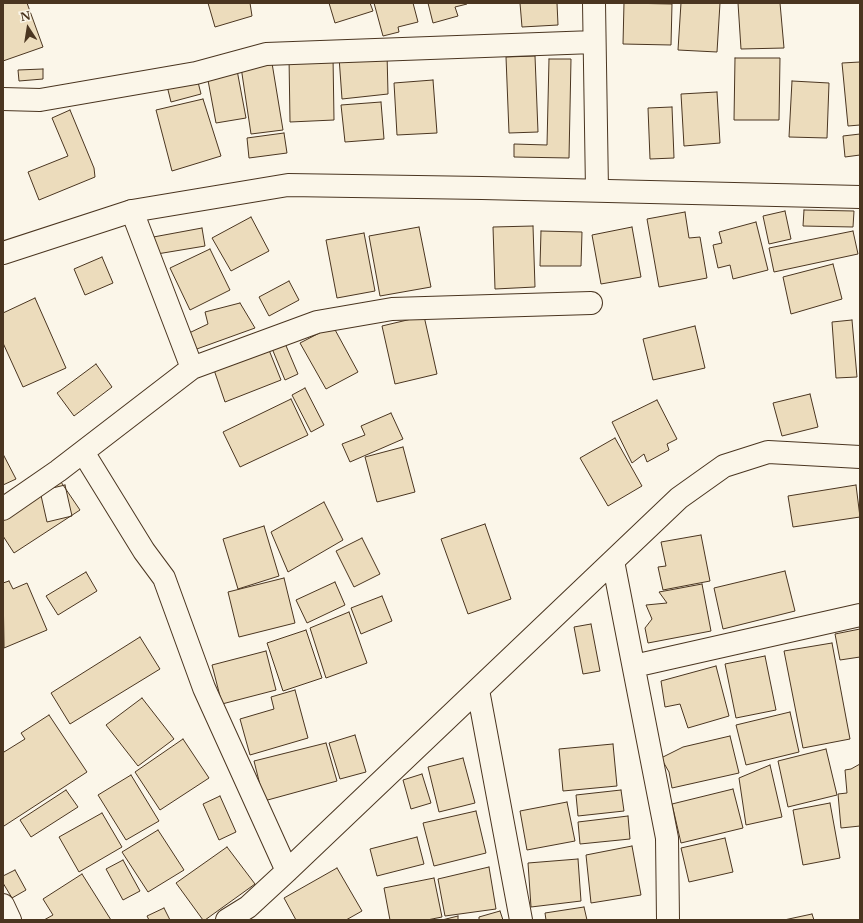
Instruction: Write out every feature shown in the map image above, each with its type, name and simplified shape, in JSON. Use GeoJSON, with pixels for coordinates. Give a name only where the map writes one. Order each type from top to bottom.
{"type":"FeatureCollection","features":[{"type":"Feature","properties":{"kind":"street"},"geometry":{"type":"LineString","coordinates":[[594,3],[597,190]]}},
{"type":"Feature","properties":{"kind":"street"},"geometry":{"type":"LineString","coordinates":[[3,99],[40,100],[196,73],[266,54],[594,42]]}},
{"type":"Feature","properties":{"kind":"street"},"geometry":{"type":"LineString","coordinates":[[3,253],[132,211],[288,185],[597,190],[860,197]]}},
{"type":"Feature","properties":{"kind":"street"},"geometry":{"type":"LineString","coordinates":[[132,211],[192,368]]}},
{"type":"Feature","properties":{"kind":"street"},"geometry":{"type":"LineString","coordinates":[[3,509],[58,471],[192,368],[317,322],[392,309],[591,303]]}},
{"type":"Feature","properties":{"kind":"street"},"geometry":{"type":"LineString","coordinates":[[83,452],[144,551],[164,578],[204,688],[287,871]]}},
{"type":"Feature","properties":{"kind":"street"},"geometry":{"type":"LineString","coordinates":[[227,920],[250,914],[287,871],[679,498],[724,466],[768,452],[860,457]]}},
{"type":"Feature","properties":{"kind":"street"},"geometry":{"type":"LineString","coordinates":[[613,561],[667,838],[668,920]]}},
{"type":"Feature","properties":{"kind":"street"},"geometry":{"type":"LineString","coordinates":[[634,666],[860,615]]}},
{"type":"Feature","properties":{"kind":"street"},"geometry":{"type":"LineString","coordinates":[[478,690],[521,920]]}},
{"type":"Feature","properties":{"kind":"street"},"geometry":{"type":"LineString","coordinates":[[3,905],[10,920]]}},
{"type":"Feature","properties":{"kind":"building"},"geometry":{"type":"Polygon","coordinates":[[[3,3],[27,3],[43,47],[3,61],[3,3]]]}},
{"type":"Feature","properties":{"kind":"building"},"geometry":{"type":"Polygon","coordinates":[[[208,3],[250,3],[252,16],[215,27],[208,3]]]}},
{"type":"Feature","properties":{"kind":"building"},"geometry":{"type":"Polygon","coordinates":[[[329,3],[370,3],[373,11],[335,23],[329,3]]]}},
{"type":"Feature","properties":{"kind":"building"},"geometry":{"type":"Polygon","coordinates":[[[374,3],[413,3],[418,22],[398,27],[399,32],[383,36],[374,3]]]}},
{"type":"Feature","properties":{"kind":"building"},"geometry":{"type":"Polygon","coordinates":[[[428,3],[467,4],[455,7],[458,16],[433,23],[428,3]]]}},
{"type":"Feature","properties":{"kind":"building"},"geometry":{"type":"Polygon","coordinates":[[[520,3],[557,3],[558,25],[522,27],[520,3]]]}},
{"type":"Feature","properties":{"kind":"building"},"geometry":{"type":"Polygon","coordinates":[[[624,3],[672,4],[671,45],[623,44],[624,3]]]}},
{"type":"Feature","properties":{"kind":"building"},"geometry":{"type":"Polygon","coordinates":[[[681,3],[720,3],[717,52],[678,50],[681,3]]]}},
{"type":"Feature","properties":{"kind":"building"},"geometry":{"type":"Polygon","coordinates":[[[738,3],[780,3],[784,48],[741,49],[738,3]]]}},
{"type":"Feature","properties":{"kind":"building"},"geometry":{"type":"Polygon","coordinates":[[[387,53],[388,94],[342,99],[339,57],[387,53]]]}},
{"type":"Feature","properties":{"kind":"building"},"geometry":{"type":"Polygon","coordinates":[[[333,56],[334,120],[290,122],[289,57],[333,56]]]}},
{"type":"Feature","properties":{"kind":"building"},"geometry":{"type":"Polygon","coordinates":[[[535,56],[538,132],[509,133],[506,57],[535,56]]]}},
{"type":"Feature","properties":{"kind":"building"},"geometry":{"type":"Polygon","coordinates":[[[735,58],[780,58],[779,120],[734,120],[735,58]]]}},
{"type":"Feature","properties":{"kind":"building"},"geometry":{"type":"Polygon","coordinates":[[[549,59],[571,59],[569,158],[514,157],[514,144],[547,145],[549,59]]]}},
{"type":"Feature","properties":{"kind":"building"},"geometry":{"type":"Polygon","coordinates":[[[860,62],[860,125],[848,126],[842,63],[860,62]]]}},
{"type":"Feature","properties":{"kind":"building"},"geometry":{"type":"Polygon","coordinates":[[[272,63],[283,130],[251,134],[241,67],[272,63]]]}},
{"type":"Feature","properties":{"kind":"building"},"geometry":{"type":"Polygon","coordinates":[[[43,69],[43,79],[19,81],[18,70],[43,69]]]}},
{"type":"Feature","properties":{"kind":"building"},"geometry":{"type":"Polygon","coordinates":[[[237,70],[246,118],[216,123],[207,75],[237,70]]]}},
{"type":"Feature","properties":{"kind":"building"},"geometry":{"type":"Polygon","coordinates":[[[197,78],[201,94],[171,102],[167,86],[197,78]]]}},
{"type":"Feature","properties":{"kind":"building"},"geometry":{"type":"Polygon","coordinates":[[[433,80],[437,133],[397,135],[394,83],[433,80]]]}},
{"type":"Feature","properties":{"kind":"building"},"geometry":{"type":"Polygon","coordinates":[[[792,81],[829,83],[827,138],[789,137],[792,81]]]}},
{"type":"Feature","properties":{"kind":"building"},"geometry":{"type":"Polygon","coordinates":[[[717,92],[720,143],[684,146],[681,94],[717,92]]]}},
{"type":"Feature","properties":{"kind":"building"},"geometry":{"type":"Polygon","coordinates":[[[203,99],[221,156],[172,171],[156,110],[203,99]]]}},
{"type":"Feature","properties":{"kind":"building"},"geometry":{"type":"Polygon","coordinates":[[[381,102],[384,139],[345,142],[341,105],[381,102]]]}},
{"type":"Feature","properties":{"kind":"building"},"geometry":{"type":"Polygon","coordinates":[[[672,107],[674,158],[650,159],[648,108],[672,107]]]}},
{"type":"Feature","properties":{"kind":"building"},"geometry":{"type":"Polygon","coordinates":[[[70,110],[94,168],[95,177],[39,200],[28,172],[68,156],[52,118],[70,110]]]}},
{"type":"Feature","properties":{"kind":"building"},"geometry":{"type":"Polygon","coordinates":[[[284,133],[287,153],[249,158],[247,138],[284,133]]]}},
{"type":"Feature","properties":{"kind":"building"},"geometry":{"type":"Polygon","coordinates":[[[860,134],[860,155],[845,157],[843,136],[860,134]]]}},
{"type":"Feature","properties":{"kind":"building"},"geometry":{"type":"Polygon","coordinates":[[[804,210],[854,211],[853,227],[803,226],[804,210]]]}},
{"type":"Feature","properties":{"kind":"building"},"geometry":{"type":"Polygon","coordinates":[[[785,211],[791,239],[769,244],[763,216],[785,211]]]}},
{"type":"Feature","properties":{"kind":"building"},"geometry":{"type":"Polygon","coordinates":[[[685,212],[689,238],[700,237],[707,278],[659,287],[647,219],[685,212]]]}},
{"type":"Feature","properties":{"kind":"building"},"geometry":{"type":"Polygon","coordinates":[[[251,217],[269,251],[231,271],[212,238],[251,217]]]}},
{"type":"Feature","properties":{"kind":"building"},"geometry":{"type":"Polygon","coordinates":[[[756,222],[768,270],[733,279],[730,265],[718,268],[713,245],[722,243],[719,232],[756,222]]]}},
{"type":"Feature","properties":{"kind":"building"},"geometry":{"type":"Polygon","coordinates":[[[533,226],[535,287],[495,289],[493,227],[533,226]]]}},
{"type":"Feature","properties":{"kind":"building"},"geometry":{"type":"Polygon","coordinates":[[[419,227],[431,287],[380,296],[369,236],[419,227]]]}},
{"type":"Feature","properties":{"kind":"building"},"geometry":{"type":"Polygon","coordinates":[[[632,227],[641,277],[601,284],[592,235],[632,227]]]}},
{"type":"Feature","properties":{"kind":"building"},"geometry":{"type":"Polygon","coordinates":[[[202,228],[205,246],[151,255],[148,238],[202,228]]]}},
{"type":"Feature","properties":{"kind":"building"},"geometry":{"type":"Polygon","coordinates":[[[541,231],[582,232],[581,266],[540,266],[541,231]]]}},
{"type":"Feature","properties":{"kind":"building"},"geometry":{"type":"Polygon","coordinates":[[[853,231],[858,254],[774,272],[769,248],[853,231]]]}},
{"type":"Feature","properties":{"kind":"building"},"geometry":{"type":"Polygon","coordinates":[[[364,233],[375,291],[337,298],[326,240],[364,233]]]}},
{"type":"Feature","properties":{"kind":"building"},"geometry":{"type":"Polygon","coordinates":[[[210,249],[230,290],[190,310],[170,268],[210,249]]]}},
{"type":"Feature","properties":{"kind":"building"},"geometry":{"type":"Polygon","coordinates":[[[102,257],[113,283],[85,295],[74,269],[102,257]]]}},
{"type":"Feature","properties":{"kind":"building"},"geometry":{"type":"Polygon","coordinates":[[[833,264],[842,299],[791,314],[783,277],[833,264]]]}},
{"type":"Feature","properties":{"kind":"building"},"geometry":{"type":"Polygon","coordinates":[[[289,281],[299,300],[269,316],[259,297],[289,281]]]}},
{"type":"Feature","properties":{"kind":"building"},"geometry":{"type":"Polygon","coordinates":[[[35,298],[66,368],[23,387],[3,343],[3,313],[35,298]]]}},
{"type":"Feature","properties":{"kind":"building"},"geometry":{"type":"Polygon","coordinates":[[[240,303],[255,328],[194,350],[189,333],[208,324],[205,312],[240,303]]]}},
{"type":"Feature","properties":{"kind":"building"},"geometry":{"type":"Polygon","coordinates":[[[424,316],[437,374],[395,384],[382,326],[424,316]]]}},
{"type":"Feature","properties":{"kind":"building"},"geometry":{"type":"Polygon","coordinates":[[[852,320],[857,377],[836,378],[832,322],[852,320]]]}},
{"type":"Feature","properties":{"kind":"building"},"geometry":{"type":"Polygon","coordinates":[[[333,326],[358,372],[326,389],[300,343],[333,326]]]}},
{"type":"Feature","properties":{"kind":"building"},"geometry":{"type":"Polygon","coordinates":[[[695,326],[705,368],[653,380],[643,339],[695,326]]]}},
{"type":"Feature","properties":{"kind":"building"},"geometry":{"type":"Polygon","coordinates":[[[284,341],[298,374],[285,380],[271,346],[284,341]]]}},
{"type":"Feature","properties":{"kind":"building"},"geometry":{"type":"Polygon","coordinates":[[[267,345],[281,380],[225,402],[212,364],[267,345]]]}},
{"type":"Feature","properties":{"kind":"building"},"geometry":{"type":"Polygon","coordinates":[[[96,364],[112,387],[74,416],[57,393],[96,364]]]}},
{"type":"Feature","properties":{"kind":"building"},"geometry":{"type":"Polygon","coordinates":[[[305,388],[324,425],[311,432],[292,395],[305,388]]]}},
{"type":"Feature","properties":{"kind":"building"},"geometry":{"type":"Polygon","coordinates":[[[810,394],[818,427],[782,436],[773,403],[810,394]]]}},
{"type":"Feature","properties":{"kind":"building"},"geometry":{"type":"Polygon","coordinates":[[[291,399],[308,435],[240,467],[223,432],[291,399]]]}},
{"type":"Feature","properties":{"kind":"building"},"geometry":{"type":"Polygon","coordinates":[[[657,400],[677,439],[667,444],[669,450],[647,462],[644,454],[632,463],[612,422],[657,400]]]}},
{"type":"Feature","properties":{"kind":"building"},"geometry":{"type":"Polygon","coordinates":[[[391,413],[403,439],[350,462],[342,444],[365,435],[361,426],[391,413]]]}},
{"type":"Feature","properties":{"kind":"building"},"geometry":{"type":"Polygon","coordinates":[[[615,438],[642,486],[608,506],[580,458],[615,438]]]}},
{"type":"Feature","properties":{"kind":"building"},"geometry":{"type":"Polygon","coordinates":[[[403,447],[415,492],[377,502],[365,457],[403,447]]]}},
{"type":"Feature","properties":{"kind":"building"},"geometry":{"type":"Polygon","coordinates":[[[3,454],[16,479],[3,485],[3,454]]]}},
{"type":"Feature","properties":{"kind":"building"},"geometry":{"type":"Polygon","coordinates":[[[61,482],[80,510],[14,553],[3,536],[3,520],[61,482]]]}},
{"type":"Feature","properties":{"kind":"building"},"geometry":{"type":"Polygon","coordinates":[[[65,485],[72,516],[47,522],[40,491],[65,485]]]}},
{"type":"Feature","properties":{"kind":"building"},"geometry":{"type":"Polygon","coordinates":[[[856,485],[860,517],[793,527],[788,496],[856,485]]]}},
{"type":"Feature","properties":{"kind":"building"},"geometry":{"type":"Polygon","coordinates":[[[324,502],[343,540],[288,572],[271,532],[324,502]]]}},
{"type":"Feature","properties":{"kind":"building"},"geometry":{"type":"Polygon","coordinates":[[[485,524],[511,599],[468,614],[441,539],[485,524]]]}},
{"type":"Feature","properties":{"kind":"building"},"geometry":{"type":"Polygon","coordinates":[[[264,526],[279,576],[238,589],[223,539],[264,526]]]}},
{"type":"Feature","properties":{"kind":"building"},"geometry":{"type":"Polygon","coordinates":[[[701,535],[710,581],[663,590],[658,567],[666,566],[661,542],[701,535]]]}},
{"type":"Feature","properties":{"kind":"building"},"geometry":{"type":"Polygon","coordinates":[[[362,538],[380,574],[354,587],[336,551],[362,538]]]}},
{"type":"Feature","properties":{"kind":"building"},"geometry":{"type":"Polygon","coordinates":[[[785,571],[795,611],[723,629],[714,588],[785,571]]]}},
{"type":"Feature","properties":{"kind":"building"},"geometry":{"type":"Polygon","coordinates":[[[86,572],[97,591],[58,615],[46,596],[86,572]]]}},
{"type":"Feature","properties":{"kind":"building"},"geometry":{"type":"Polygon","coordinates":[[[284,578],[295,623],[239,637],[228,592],[284,578]]]}},
{"type":"Feature","properties":{"kind":"building"},"geometry":{"type":"Polygon","coordinates":[[[9,581],[13,589],[27,583],[47,630],[4,648],[3,583],[9,581]]]}},
{"type":"Feature","properties":{"kind":"building"},"geometry":{"type":"Polygon","coordinates":[[[335,582],[345,605],[307,623],[296,600],[335,582]]]}},
{"type":"Feature","properties":{"kind":"building"},"geometry":{"type":"Polygon","coordinates":[[[702,584],[711,631],[648,643],[645,628],[652,619],[646,605],[667,603],[659,592],[702,584]]]}},
{"type":"Feature","properties":{"kind":"building"},"geometry":{"type":"Polygon","coordinates":[[[382,596],[392,621],[361,634],[351,608],[382,596]]]}},
{"type":"Feature","properties":{"kind":"building"},"geometry":{"type":"Polygon","coordinates":[[[349,612],[367,663],[326,678],[310,628],[349,612]]]}},
{"type":"Feature","properties":{"kind":"building"},"geometry":{"type":"Polygon","coordinates":[[[591,624],[600,671],[583,674],[574,627],[591,624]]]}},
{"type":"Feature","properties":{"kind":"building"},"geometry":{"type":"Polygon","coordinates":[[[860,629],[860,657],[840,660],[835,634],[860,629]]]}},
{"type":"Feature","properties":{"kind":"building"},"geometry":{"type":"Polygon","coordinates":[[[306,630],[322,678],[283,691],[267,643],[306,630]]]}},
{"type":"Feature","properties":{"kind":"building"},"geometry":{"type":"Polygon","coordinates":[[[140,637],[160,669],[70,724],[51,693],[140,637]]]}},
{"type":"Feature","properties":{"kind":"building"},"geometry":{"type":"Polygon","coordinates":[[[832,643],[850,739],[803,748],[784,651],[832,643]]]}},
{"type":"Feature","properties":{"kind":"building"},"geometry":{"type":"Polygon","coordinates":[[[266,651],[276,690],[222,704],[212,665],[266,651]]]}},
{"type":"Feature","properties":{"kind":"building"},"geometry":{"type":"Polygon","coordinates":[[[765,656],[776,710],[736,718],[725,664],[765,656]]]}},
{"type":"Feature","properties":{"kind":"building"},"geometry":{"type":"Polygon","coordinates":[[[716,666],[729,716],[688,728],[680,704],[665,707],[661,681],[716,666]]]}},
{"type":"Feature","properties":{"kind":"building"},"geometry":{"type":"Polygon","coordinates":[[[295,690],[308,738],[250,755],[240,719],[274,709],[271,697],[295,690]]]}},
{"type":"Feature","properties":{"kind":"building"},"geometry":{"type":"Polygon","coordinates":[[[142,698],[174,739],[138,766],[106,725],[142,698]]]}},
{"type":"Feature","properties":{"kind":"building"},"geometry":{"type":"Polygon","coordinates":[[[790,712],[799,752],[746,765],[736,725],[790,712]]]}},
{"type":"Feature","properties":{"kind":"building"},"geometry":{"type":"Polygon","coordinates":[[[49,715],[87,772],[4,826],[3,750],[4,752],[25,739],[21,733],[49,715]]]}},
{"type":"Feature","properties":{"kind":"building"},"geometry":{"type":"Polygon","coordinates":[[[355,735],[366,772],[340,779],[329,743],[355,735]]]}},
{"type":"Feature","properties":{"kind":"building"},"geometry":{"type":"Polygon","coordinates":[[[730,736],[739,773],[672,788],[669,772],[661,758],[683,747],[730,736]]]}},
{"type":"Feature","properties":{"kind":"building"},"geometry":{"type":"Polygon","coordinates":[[[183,739],[209,778],[160,810],[135,772],[183,739]]]}},
{"type":"Feature","properties":{"kind":"building"},"geometry":{"type":"Polygon","coordinates":[[[326,743],[337,781],[264,801],[254,761],[326,743]]]}},
{"type":"Feature","properties":{"kind":"building"},"geometry":{"type":"Polygon","coordinates":[[[613,744],[617,786],[563,791],[559,749],[613,744]]]}},
{"type":"Feature","properties":{"kind":"building"},"geometry":{"type":"Polygon","coordinates":[[[826,749],[837,795],[788,807],[778,761],[826,749]]]}},
{"type":"Feature","properties":{"kind":"building"},"geometry":{"type":"Polygon","coordinates":[[[463,758],[475,803],[439,812],[428,767],[463,758]]]}},
{"type":"Feature","properties":{"kind":"building"},"geometry":{"type":"Polygon","coordinates":[[[860,764],[860,826],[841,828],[838,794],[847,793],[845,770],[851,769],[860,764]]]}},
{"type":"Feature","properties":{"kind":"building"},"geometry":{"type":"Polygon","coordinates":[[[770,765],[782,817],[746,825],[739,778],[770,765]]]}},
{"type":"Feature","properties":{"kind":"building"},"geometry":{"type":"Polygon","coordinates":[[[422,774],[431,803],[411,809],[403,780],[422,774]]]}},
{"type":"Feature","properties":{"kind":"building"},"geometry":{"type":"Polygon","coordinates":[[[131,775],[159,821],[126,840],[98,795],[131,775]]]}},
{"type":"Feature","properties":{"kind":"building"},"geometry":{"type":"Polygon","coordinates":[[[733,789],[743,828],[681,843],[672,804],[733,789]]]}},
{"type":"Feature","properties":{"kind":"building"},"geometry":{"type":"Polygon","coordinates":[[[66,790],[78,807],[31,837],[20,820],[66,790]]]}},
{"type":"Feature","properties":{"kind":"building"},"geometry":{"type":"Polygon","coordinates":[[[621,790],[624,811],[578,816],[576,795],[621,790]]]}},
{"type":"Feature","properties":{"kind":"building"},"geometry":{"type":"Polygon","coordinates":[[[220,796],[236,832],[219,840],[203,804],[220,796]]]}},
{"type":"Feature","properties":{"kind":"building"},"geometry":{"type":"Polygon","coordinates":[[[567,802],[575,841],[527,850],[520,811],[567,802]]]}},
{"type":"Feature","properties":{"kind":"building"},"geometry":{"type":"Polygon","coordinates":[[[830,803],[840,858],[803,865],[793,810],[830,803]]]}},
{"type":"Feature","properties":{"kind":"building"},"geometry":{"type":"Polygon","coordinates":[[[476,811],[486,853],[434,866],[423,823],[476,811]]]}},
{"type":"Feature","properties":{"kind":"building"},"geometry":{"type":"Polygon","coordinates":[[[102,813],[122,847],[79,872],[59,837],[102,813]]]}},
{"type":"Feature","properties":{"kind":"building"},"geometry":{"type":"Polygon","coordinates":[[[628,816],[630,839],[580,844],[578,822],[628,816]]]}},
{"type":"Feature","properties":{"kind":"building"},"geometry":{"type":"Polygon","coordinates":[[[158,830],[184,870],[148,892],[122,852],[158,830]]]}},
{"type":"Feature","properties":{"kind":"building"},"geometry":{"type":"Polygon","coordinates":[[[417,837],[424,864],[377,876],[370,849],[417,837]]]}},
{"type":"Feature","properties":{"kind":"building"},"geometry":{"type":"Polygon","coordinates":[[[725,838],[733,872],[689,882],[681,848],[725,838]]]}},
{"type":"Feature","properties":{"kind":"building"},"geometry":{"type":"Polygon","coordinates":[[[632,846],[641,895],[591,903],[586,855],[632,846]]]}},
{"type":"Feature","properties":{"kind":"building"},"geometry":{"type":"Polygon","coordinates":[[[227,847],[255,884],[203,920],[176,883],[227,847]]]}},
{"type":"Feature","properties":{"kind":"building"},"geometry":{"type":"Polygon","coordinates":[[[578,859],[581,901],[531,907],[528,863],[578,859]]]}},
{"type":"Feature","properties":{"kind":"building"},"geometry":{"type":"Polygon","coordinates":[[[123,860],[140,891],[123,900],[106,869],[123,860]]]}},
{"type":"Feature","properties":{"kind":"building"},"geometry":{"type":"Polygon","coordinates":[[[489,867],[496,909],[445,916],[438,879],[489,867]]]}},
{"type":"Feature","properties":{"kind":"building"},"geometry":{"type":"Polygon","coordinates":[[[337,868],[362,911],[346,920],[296,920],[284,898],[337,868]]]}},
{"type":"Feature","properties":{"kind":"building"},"geometry":{"type":"Polygon","coordinates":[[[15,870],[26,890],[12,898],[3,883],[3,876],[15,870]]]}},
{"type":"Feature","properties":{"kind":"building"},"geometry":{"type":"Polygon","coordinates":[[[82,874],[111,920],[44,920],[53,915],[43,899],[82,874]]]}},
{"type":"Feature","properties":{"kind":"building"},"geometry":{"type":"Polygon","coordinates":[[[434,878],[442,917],[427,920],[390,920],[384,888],[434,878]]]}},
{"type":"Feature","properties":{"kind":"building"},"geometry":{"type":"Polygon","coordinates":[[[584,907],[587,920],[546,920],[545,913],[584,907]]]}},
{"type":"Feature","properties":{"kind":"building"},"geometry":{"type":"Polygon","coordinates":[[[164,908],[170,920],[149,920],[147,916],[164,908]]]}},
{"type":"Feature","properties":{"kind":"building"},"geometry":{"type":"Polygon","coordinates":[[[500,911],[503,920],[479,920],[479,917],[500,911]]]}},
{"type":"Feature","properties":{"kind":"building"},"geometry":{"type":"Polygon","coordinates":[[[812,914],[814,920],[784,920],[812,914]]]}},
{"type":"Feature","properties":{"kind":"building"},"geometry":{"type":"Polygon","coordinates":[[[458,916],[458,920],[442,920],[458,916]]]}}]}
